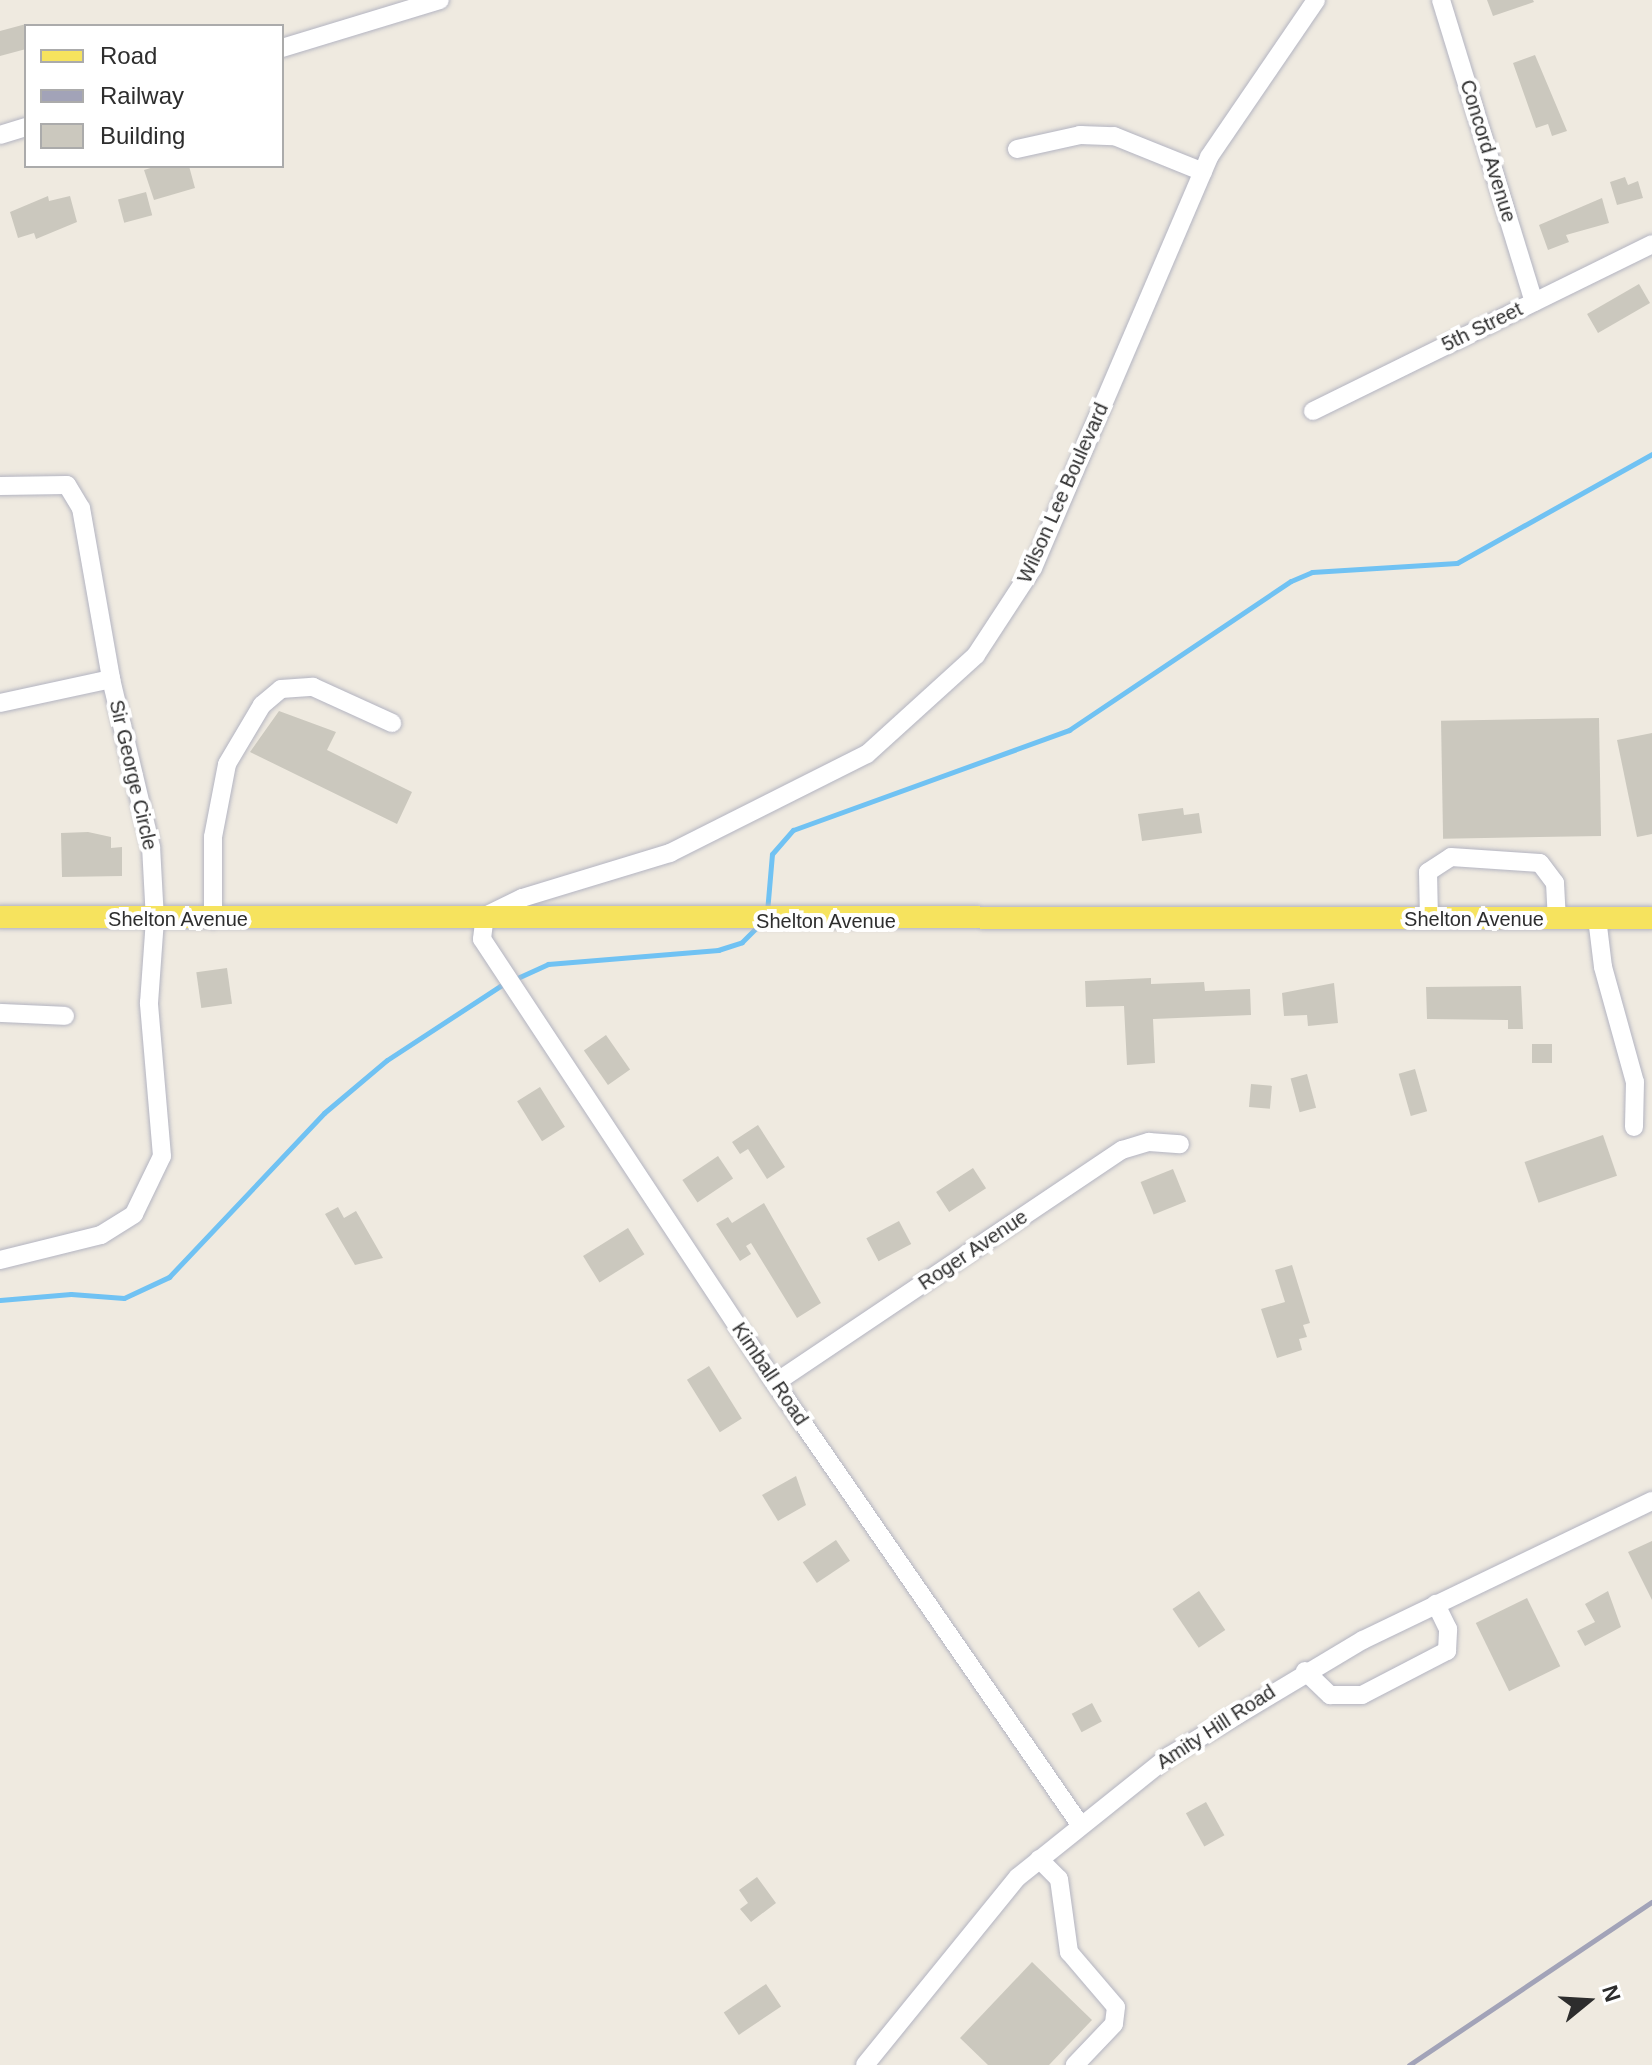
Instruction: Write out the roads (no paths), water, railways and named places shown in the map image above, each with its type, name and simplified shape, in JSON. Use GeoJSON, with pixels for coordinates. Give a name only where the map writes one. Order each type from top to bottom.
{"type":"FeatureCollection","features":[{"type":"Feature","properties":{"kind":"main road","name":"Shelton Avenue"},"geometry":{"type":"LineString","coordinates":[[0,917],[155,920],[485,916],[1652,918]]}},
{"type":"Feature","properties":{"kind":"street"},"geometry":{"type":"LineString","coordinates":[[284,47],[440,0]]}},
{"type":"Feature","properties":{"kind":"street","name":"Wilson Lee Boulevard"},"geometry":{"type":"LineString","coordinates":[[485,916],[522,898],[670,853],[776,804],[867,754],[976,655],[1033,568],[1203,172],[1316,0]]}},
{"type":"Feature","properties":{"kind":"street","name":"Concord Avenue"},"geometry":{"type":"LineString","coordinates":[[1441,0],[1534,302]]}},
{"type":"Feature","properties":{"kind":"street"},"geometry":{"type":"LineString","coordinates":[[0,135],[24,128]]}},
{"type":"Feature","properties":{"kind":"street"},"geometry":{"type":"LineString","coordinates":[[1017,149],[1080,135],[1114,136],[1203,172]]}},
{"type":"Feature","properties":{"kind":"street","name":"5th Street"},"geometry":{"type":"LineString","coordinates":[[1313,411],[1652,244]]}},
{"type":"Feature","properties":{"kind":"street","name":"Sir George Circle"},"geometry":{"type":"LineString","coordinates":[[0,486],[67,485],[81,508],[111,679],[151,847],[155,920],[149,1003],[162,1156],[151,1185],[134,1214],[101,1235],[0,1260]]}},
{"type":"Feature","properties":{"kind":"street","name":"Sir George Circle"},"geometry":{"type":"LineString","coordinates":[[0,703],[111,679]]}},
{"type":"Feature","properties":{"kind":"street"},"geometry":{"type":"LineString","coordinates":[[213,920],[213,837],[227,764],[262,705],[281,689],[313,687],[392,723]]}},
{"type":"Feature","properties":{"kind":"street"},"geometry":{"type":"LineString","coordinates":[[1429,919],[1428,872],[1451,857],[1540,863],[1555,883],[1557,918]]}},
{"type":"Feature","properties":{"kind":"street","name":"Kimball Road"},"geometry":{"type":"LineString","coordinates":[[485,916],[482,939],[775,1383],[1079,1823]]}},
{"type":"Feature","properties":{"kind":"street"},"geometry":{"type":"LineString","coordinates":[[1597,918],[1603,967],[1635,1082],[1634,1127]]}},
{"type":"Feature","properties":{"kind":"street"},"geometry":{"type":"LineString","coordinates":[[0,1013],[65,1016]]}},
{"type":"Feature","properties":{"kind":"street","name":"Roger Avenue"},"geometry":{"type":"LineString","coordinates":[[775,1383],[1122,1150],[1149,1142],[1180,1144]]}},
{"type":"Feature","properties":{"kind":"street","name":"Amity Hill Road"},"geometry":{"type":"LineString","coordinates":[[865,2065],[963,1937],[1039,1859],[1079,1823],[1169,1756],[1305,1671],[1436,1604],[1652,1501]]}},
{"type":"Feature","properties":{"kind":"street"},"geometry":{"type":"LineString","coordinates":[[1305,1671],[1330,1695],[1347,1699],[1377,1688],[1447,1651],[1448,1629],[1436,1604]]}},
{"type":"Feature","properties":{"kind":"street"},"geometry":{"type":"LineString","coordinates":[[1039,1859],[1059,1879],[1069,1952],[1116,2007],[1114,2024],[1075,2065]]}},
{"type":"Feature","properties":{"kind":"waterway"},"geometry":{"type":"LineString","coordinates":[[767,912],[772,854],[793,830],[1069,730],[1291,581],[1312,572],[1457,563],[1652,454]]}},
{"type":"Feature","properties":{"kind":"waterway"},"geometry":{"type":"LineString","coordinates":[[0,1300],[71,1294],[124,1298],[169,1277],[324,1113],[387,1060],[500,986],[548,964],[718,950],[742,942],[760,924]]}},
{"type":"Feature","properties":{"kind":"railway"},"geometry":{"type":"LineString","coordinates":[[1409,2065],[1652,1902]]}}]}
